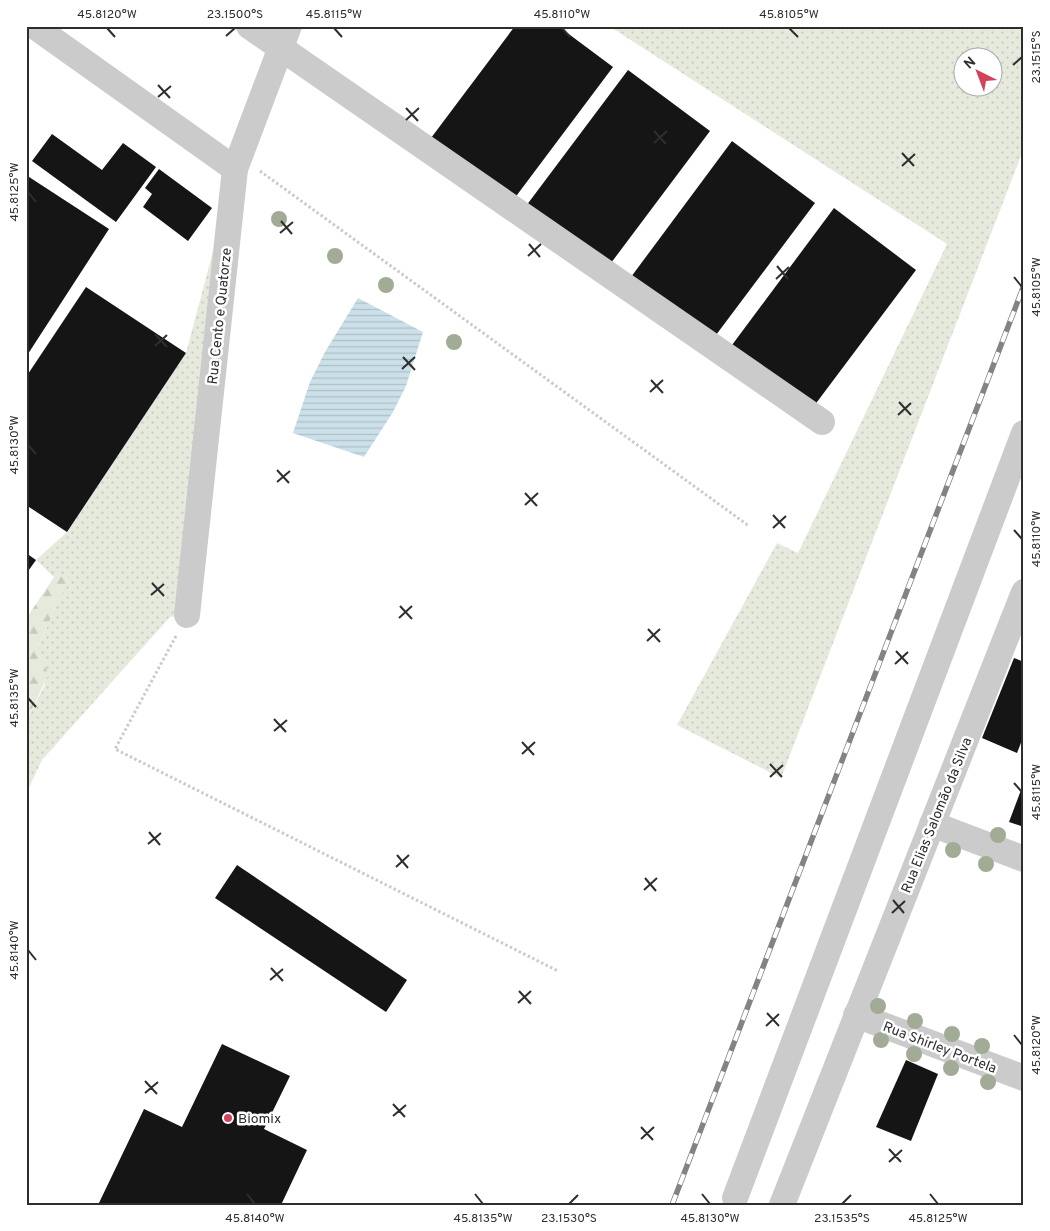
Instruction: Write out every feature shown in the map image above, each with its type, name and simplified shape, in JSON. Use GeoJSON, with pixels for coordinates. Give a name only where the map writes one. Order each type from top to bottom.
{"type":"FeatureCollection","features":[{"type":"Feature","properties":{"kind":"street"},"geometry":{"type":"LineString","coordinates":[[34,26],[237,163]]}},
{"type":"Feature","properties":{"kind":"street"},"geometry":{"type":"LineString","coordinates":[[249,26],[285,37],[822,422]]}},
{"type":"Feature","properties":{"kind":"street","name":"Rua Cento e Quatorze"},"geometry":{"type":"LineString","coordinates":[[187,615],[237,163],[285,37]]}},
{"type":"Feature","properties":{"kind":"street"},"geometry":{"type":"LineString","coordinates":[[735,1198],[1024,433]]}},
{"type":"Feature","properties":{"kind":"street","name":"Rua Elias Salomão da Silva"},"geometry":{"type":"LineString","coordinates":[[782,1205],[932,824],[1015,638],[1024,592]]}},
{"type":"Feature","properties":{"kind":"street"},"geometry":{"type":"LineString","coordinates":[[932,824],[1024,859]]}},
{"type":"Feature","properties":{"kind":"street","name":"Rua Shirley Portela"},"geometry":{"type":"LineString","coordinates":[[856,1015],[1024,1078]]}},
{"type":"Feature","properties":{"kind":"path"},"geometry":{"type":"LineString","coordinates":[[237,163],[749,526]]}},
{"type":"Feature","properties":{"kind":"path"},"geometry":{"type":"LineString","coordinates":[[187,615],[115,749],[558,971]]}},
{"type":"Feature","properties":{"kind":"green space"},"geometry":{"type":"Polygon","coordinates":[[[609,26],[1024,26],[1024,148],[781,778],[677,725],[777,543],[798,553],[947,244],[609,26]]]}},
{"type":"Feature","properties":{"kind":"green space"},"geometry":{"type":"Polygon","coordinates":[[[235,169],[187,615],[170,617],[42,760],[26,794],[26,721],[45,685],[42,660],[37,650],[55,608],[59,574],[54,577],[36,560],[67,532],[186,353],[235,169]]]}},
{"type":"Feature","properties":{"kind":"green space"},"geometry":{"type":"Polygon","coordinates":[[[64,574],[68,577],[69,581],[37,650],[46,667],[48,676],[26,721],[26,619],[54,577],[64,574]]]}},
{"type":"Feature","properties":{"kind":"water"},"geometry":{"type":"Polygon","coordinates":[[[358,298],[423,332],[406,386],[393,412],[364,457],[293,433],[310,382],[325,352],[358,298]]]}},
{"type":"Feature","properties":{"kind":"building"},"geometry":{"type":"Polygon","coordinates":[[[515,26],[558,26],[613,67],[511,203],[428,142],[515,26]]]}},
{"type":"Feature","properties":{"kind":"building"},"geometry":{"type":"Polygon","coordinates":[[[628,70],[710,131],[608,267],[526,206],[628,70]]]}},
{"type":"Feature","properties":{"kind":"building"},"geometry":{"type":"Polygon","coordinates":[[[52,134],[102,170],[123,143],[156,167],[116,222],[32,161],[52,134]]]}},
{"type":"Feature","properties":{"kind":"building"},"geometry":{"type":"Polygon","coordinates":[[[732,141],[815,203],[713,339],[631,277],[732,141]]]}},
{"type":"Feature","properties":{"kind":"building"},"geometry":{"type":"Polygon","coordinates":[[[159,169],[212,208],[188,241],[143,207],[152,194],[145,188],[159,169]]]}},
{"type":"Feature","properties":{"kind":"building"},"geometry":{"type":"Polygon","coordinates":[[[26,175],[109,229],[26,357],[26,175]]]}},
{"type":"Feature","properties":{"kind":"building"},"geometry":{"type":"Polygon","coordinates":[[[834,208],[916,270],[814,406],[732,345],[834,208]]]}},
{"type":"Feature","properties":{"kind":"building"},"geometry":{"type":"Polygon","coordinates":[[[86,287],[186,353],[67,532],[26,505],[26,377],[86,287]]]}},
{"type":"Feature","properties":{"kind":"building"},"geometry":{"type":"Polygon","coordinates":[[[26,553],[36,560],[26,574],[26,553]]]}},
{"type":"Feature","properties":{"kind":"building"},"geometry":{"type":"Polygon","coordinates":[[[1014,658],[1024,662],[1024,735],[1017,753],[982,738],[1014,658]]]}},
{"type":"Feature","properties":{"kind":"building"},"geometry":{"type":"Polygon","coordinates":[[[1024,782],[1024,827],[1009,822],[1024,782]]]}},
{"type":"Feature","properties":{"kind":"building"},"geometry":{"type":"Polygon","coordinates":[[[237,865],[407,980],[386,1012],[215,898],[237,865]]]}},
{"type":"Feature","properties":{"kind":"building","name":"Biomix"},"geometry":{"type":"Polygon","coordinates":[[[222,1044],[290,1076],[264,1129],[307,1150],[281,1205],[98,1205],[144,1109],[182,1127],[222,1044]]]}},
{"type":"Feature","properties":{"kind":"building"},"geometry":{"type":"Polygon","coordinates":[[[906,1060],[938,1074],[911,1141],[876,1127],[906,1060]]]}},
{"type":"Feature","properties":{"kind":"railway"},"geometry":{"type":"LineString","coordinates":[[672,1205],[1024,285]]}},
{"type":"Feature","properties":{"kind":"place","name":"Biomix"},"geometry":{"type":"Point","coordinates":[228,1118]}}]}
